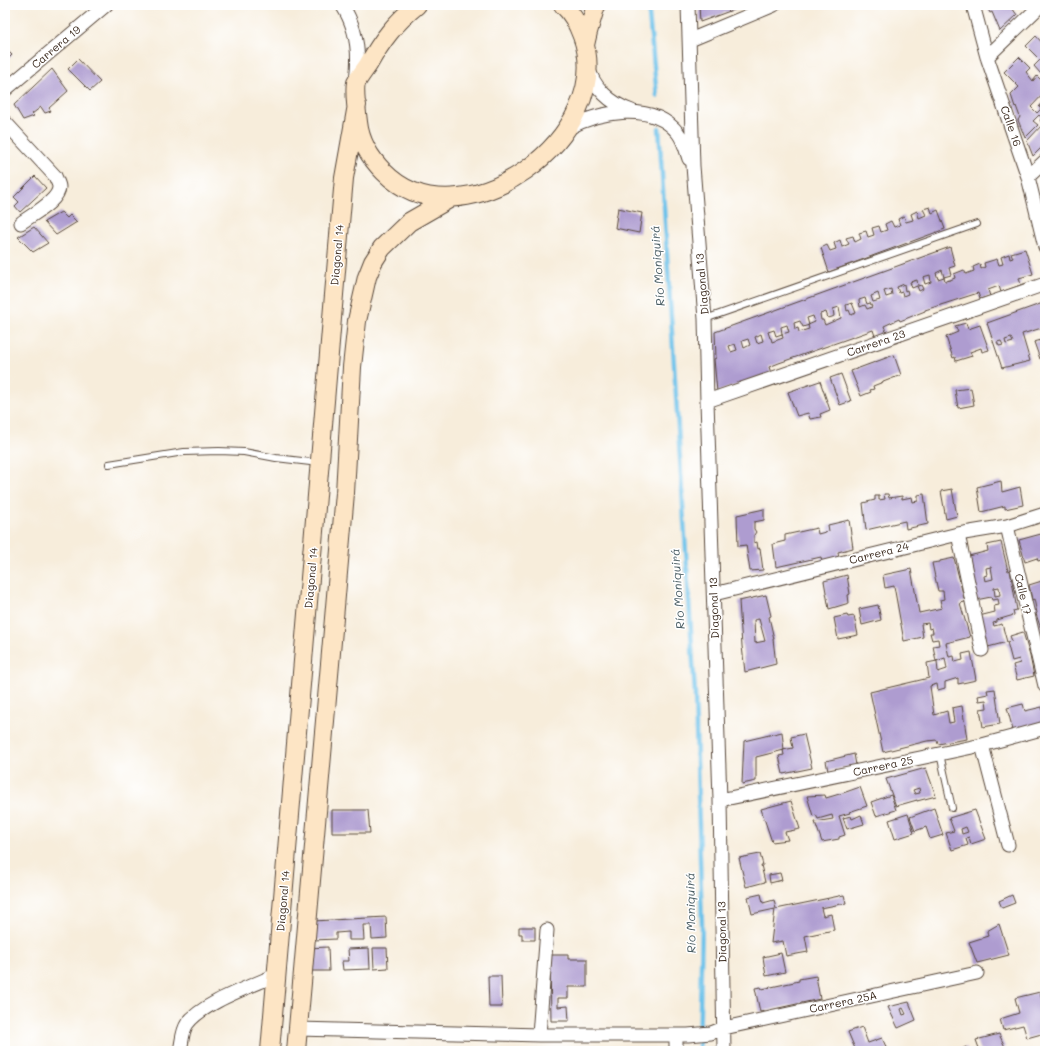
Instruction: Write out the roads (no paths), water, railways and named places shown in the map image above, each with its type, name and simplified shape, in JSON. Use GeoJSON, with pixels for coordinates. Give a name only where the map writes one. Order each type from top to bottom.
{"type":"FeatureCollection","features":[{"type":"Feature","properties":{"kind":"street","name":"Carrera 19"},"geometry":{"type":"LineString","coordinates":[[5,90],[106,5]]}},
{"type":"Feature","properties":{"kind":"street"},"geometry":{"type":"LineString","coordinates":[[342,5],[348,13],[358,48],[356,84],[357,105],[359,126],[365,146],[376,164],[390,178],[408,190],[428,196],[449,199]]}},
{"type":"Feature","properties":{"kind":"street"},"geometry":{"type":"LineString","coordinates":[[356,84],[376,49],[388,33],[417,5]]}},
{"type":"Feature","properties":{"kind":"street"},"geometry":{"type":"LineString","coordinates":[[563,5],[578,25],[586,53]]}},
{"type":"Feature","properties":{"kind":"street"},"geometry":{"type":"LineString","coordinates":[[296,1051],[345,494],[352,367],[357,321],[367,277],[373,262],[382,248],[409,222],[449,199],[488,189],[512,178],[540,159],[555,144],[567,129],[584,94],[587,76],[586,53],[588,32],[596,5]]}},
{"type":"Feature","properties":{"kind":"street","name":"Diagonal 13"},"geometry":{"type":"LineString","coordinates":[[688,5],[693,166],[705,319],[720,800],[724,1051]]}},
{"type":"Feature","properties":{"kind":"street"},"geometry":{"type":"LineString","coordinates":[[690,40],[774,5]]}},
{"type":"Feature","properties":{"kind":"street","name":"Calle 16"},"geometry":{"type":"LineString","coordinates":[[973,5],[987,57],[1028,177],[1045,247]]}},
{"type":"Feature","properties":{"kind":"street"},"geometry":{"type":"LineString","coordinates":[[987,57],[1041,5]]}},
{"type":"Feature","properties":{"kind":"street","name":"Diagonal 13"},"geometry":{"type":"LineString","coordinates":[[586,53],[590,73],[604,94],[613,102],[639,114]]}},
{"type":"Feature","properties":{"kind":"street","name":"Diagonal 14"},"geometry":{"type":"LineString","coordinates":[[270,1051],[344,178],[357,105]]}},
{"type":"Feature","properties":{"kind":"street","name":"Diagonal 13"},"geometry":{"type":"LineString","coordinates":[[567,129],[587,119],[611,113],[639,114],[656,117],[670,125],[678,133],[684,143],[693,166]]}},
{"type":"Feature","properties":{"kind":"street"},"geometry":{"type":"LineString","coordinates":[[5,122],[55,176],[59,186],[58,194],[52,201],[21,223]]}},
{"type":"Feature","properties":{"kind":"street"},"geometry":{"type":"LineString","coordinates":[[1028,177],[1045,160]]}},
{"type":"Feature","properties":{"kind":"street","name":"Carrera 23"},"geometry":{"type":"LineString","coordinates":[[707,401],[1045,284]]}},
{"type":"Feature","properties":{"kind":"street","name":"Carrera 24"},"geometry":{"type":"LineString","coordinates":[[714,594],[958,534],[1007,526],[1045,514]]}},
{"type":"Feature","properties":{"kind":"street","name":"Calle 17"},"geometry":{"type":"LineString","coordinates":[[1007,526],[1045,686]]}},
{"type":"Feature","properties":{"kind":"street"},"geometry":{"type":"LineString","coordinates":[[958,534],[982,650]]}},
{"type":"Feature","properties":{"kind":"street","name":"Carrera 25"},"geometry":{"type":"LineString","coordinates":[[720,800],[982,745],[1045,728]]}},
{"type":"Feature","properties":{"kind":"street"},"geometry":{"type":"LineString","coordinates":[[982,745],[1008,845]]}},
{"type":"Feature","properties":{"kind":"street"},"geometry":{"type":"LineString","coordinates":[[539,1035],[547,930]]}},
{"type":"Feature","properties":{"kind":"street","name":"Carrera 25A"},"geometry":{"type":"LineString","coordinates":[[298,1029],[539,1035],[682,1036],[711,1033],[724,1028],[977,973]]}},
{"type":"Feature","properties":{"kind":"street"},"geometry":{"type":"LineString","coordinates":[[180,1051],[187,1025],[194,1017],[212,1004],[276,975]]}},
{"type":"Feature","properties":{"kind":"street"},"geometry":{"type":"LineString","coordinates":[[676,1051],[682,1036]]}},
{"type":"Feature","properties":{"kind":"lane"},"geometry":{"type":"LineString","coordinates":[[705,319],[977,224]]}},
{"type":"Feature","properties":{"kind":"lane"},"geometry":{"type":"LineString","coordinates":[[109,464],[184,452],[219,451],[244,452],[320,464]]}},
{"type":"Feature","properties":{"kind":"lane"},"geometry":{"type":"LineString","coordinates":[[940,754],[952,808]]}},
{"type":"Feature","properties":{"kind":"waterway"},"geometry":{"type":"LineString","coordinates":[[648,5],[657,96]]}},
{"type":"Feature","properties":{"kind":"waterway","name":"Río Moniquirá"},"geometry":{"type":"LineString","coordinates":[[659,128],[695,694],[702,924],[699,1051]]}}]}
